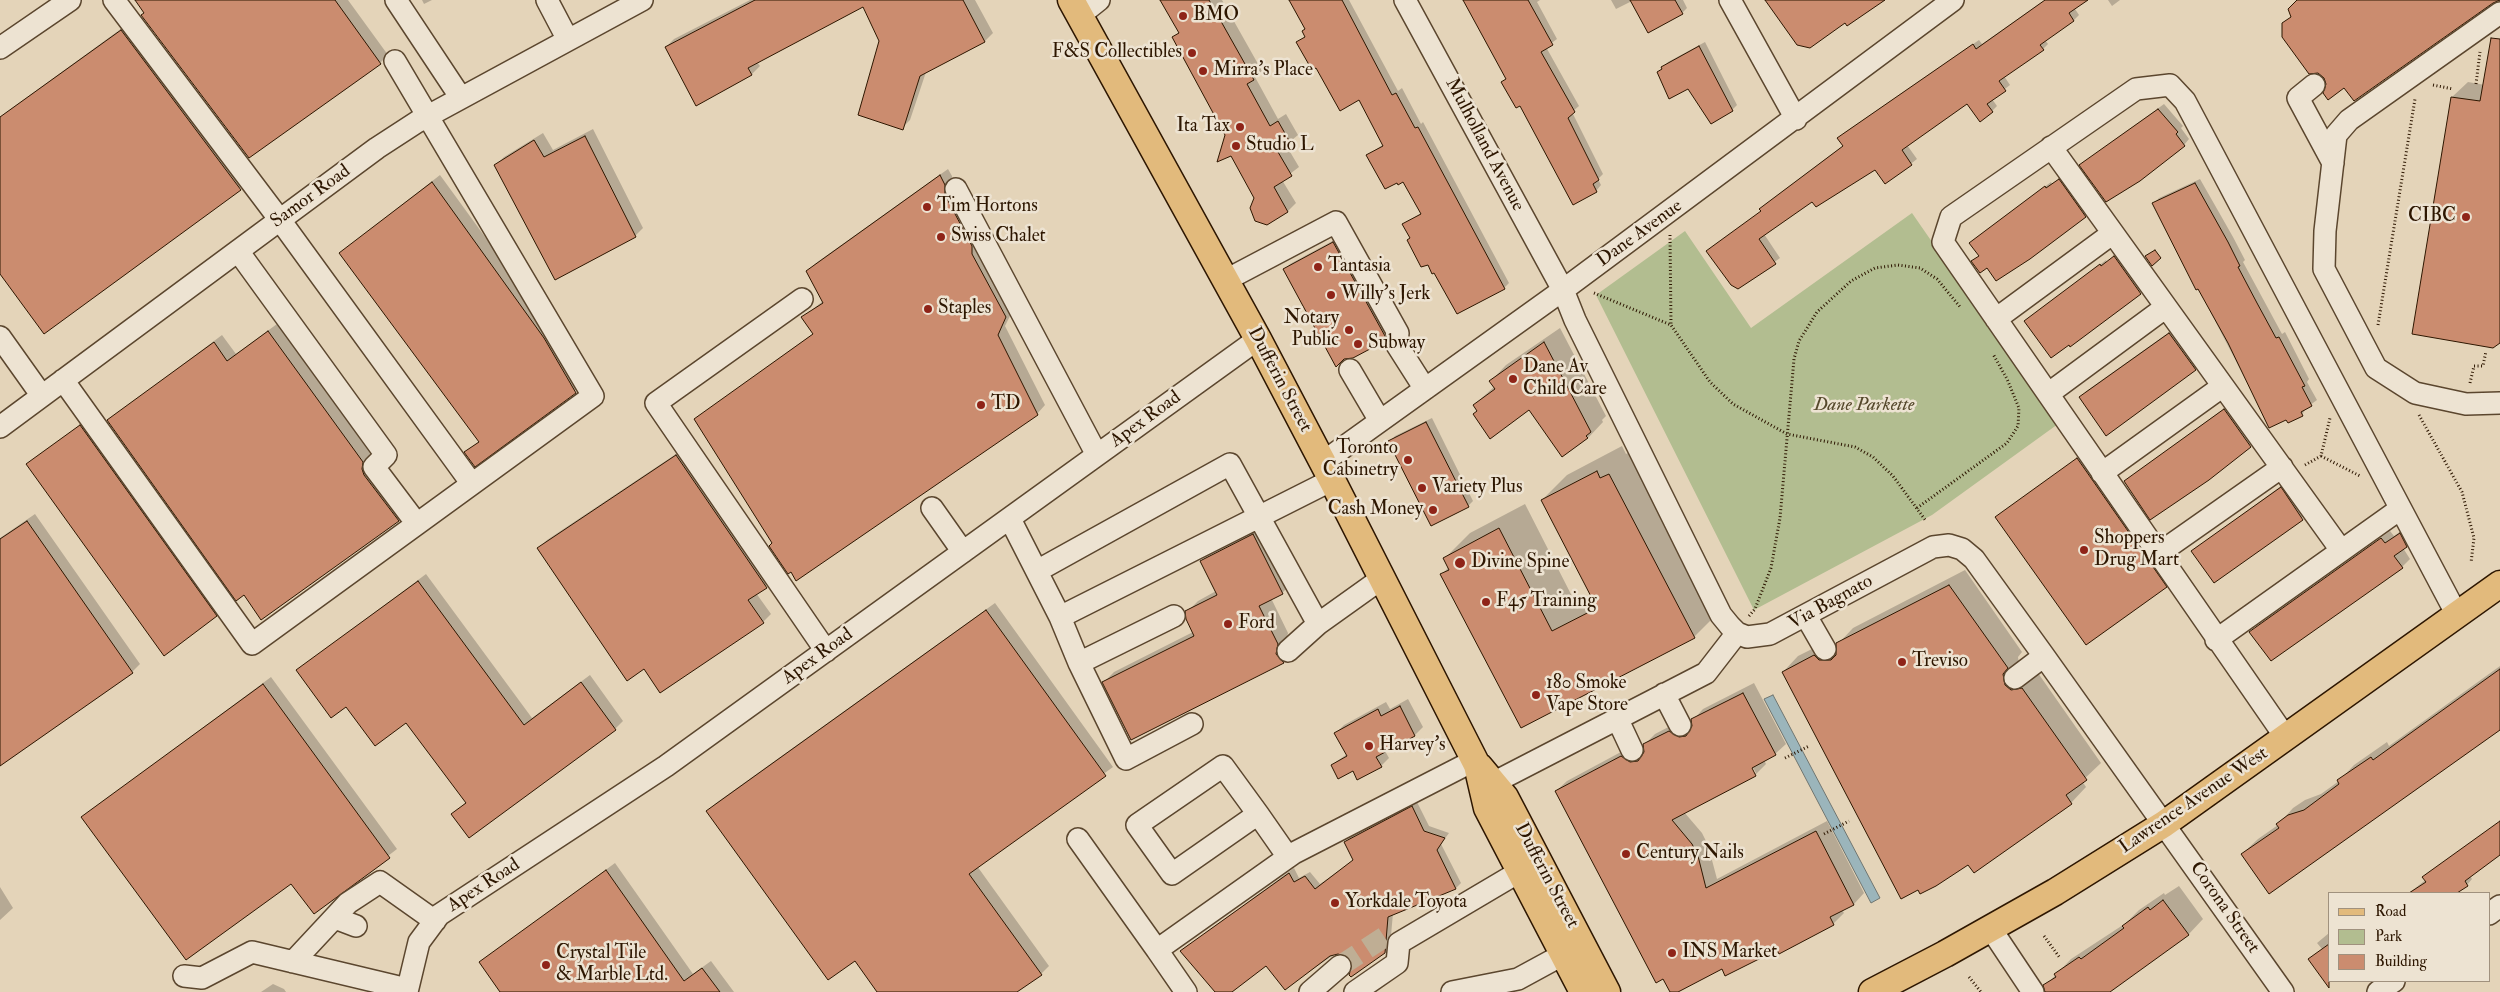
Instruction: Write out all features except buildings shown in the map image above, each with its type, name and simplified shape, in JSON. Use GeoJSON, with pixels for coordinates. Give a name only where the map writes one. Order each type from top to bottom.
{"type":"FeatureCollection","features":[{"type":"Feature","properties":{"kind":"main road","name":"Dufferin Street"},"geometry":{"type":"LineString","coordinates":[[1083,5],[1328,471],[1381,579],[1482,769],[1505,797],[1607,992]]}},
{"type":"Feature","properties":{"kind":"main road","name":"Lawrence Avenue West"},"geometry":{"type":"LineString","coordinates":[[1872,992],[1991,929],[2164,824],[2500,584]]}},
{"type":"Feature","properties":{"kind":"main road","name":"Dufferin Street"},"geometry":{"type":"LineString","coordinates":[[1482,769],[1487,808],[1583,992]]}},
{"type":"Feature","properties":{"kind":"street"},"geometry":{"type":"LineString","coordinates":[[0,48],[70,0]]}},
{"type":"Feature","properties":{"kind":"street"},"geometry":{"type":"LineString","coordinates":[[114,0],[280,220],[472,484]]}},
{"type":"Feature","properties":{"kind":"street"},"geometry":{"type":"LineString","coordinates":[[396,0],[461,98]]}},
{"type":"Feature","properties":{"kind":"street"},"geometry":{"type":"LineString","coordinates":[[547,0],[568,40]]}},
{"type":"Feature","properties":{"kind":"street","name":"Samor Road"},"geometry":{"type":"LineString","coordinates":[[0,427],[377,148],[428,116],[642,0]]}},
{"type":"Feature","properties":{"kind":"street","name":"Mulholland Avenue"},"geometry":{"type":"LineString","coordinates":[[1405,0],[1563,290]]}},
{"type":"Feature","properties":{"kind":"street"},"geometry":{"type":"LineString","coordinates":[[1730,0],[1796,118]]}},
{"type":"Feature","properties":{"kind":"street","name":"Dane Avenue"},"geometry":{"type":"LineString","coordinates":[[1060,617],[1260,518],[1328,471],[1380,422],[1563,290],[1954,0]]}},
{"type":"Feature","properties":{"kind":"street"},"geometry":{"type":"LineString","coordinates":[[2500,13],[2349,120],[2336,135],[2325,231],[2324,269],[2376,368],[2415,393],[2466,404],[2500,404]]}},
{"type":"Feature","properties":{"kind":"street"},"geometry":{"type":"LineString","coordinates":[[63,380],[252,644],[593,396],[395,61]]}},
{"type":"Feature","properties":{"kind":"street"},"geometry":{"type":"LineString","coordinates":[[2314,84],[2298,98],[2333,163]]}},
{"type":"Feature","properties":{"kind":"street"},"geometry":{"type":"LineString","coordinates":[[2286,738],[2216,640],[1944,242],[1951,217],[2136,89],[2170,86],[2185,101],[2395,501],[2457,614]]}},
{"type":"Feature","properties":{"kind":"street"},"geometry":{"type":"LineString","coordinates":[[2051,148],[2341,550]]}},
{"type":"Feature","properties":{"kind":"street"},"geometry":{"type":"LineString","coordinates":[[956,189],[1097,455]]}},
{"type":"Feature","properties":{"kind":"street"},"geometry":{"type":"LineString","coordinates":[[1226,280],[1336,222],[1398,334],[1397,345],[1425,389]]}},
{"type":"Feature","properties":{"kind":"street"},"geometry":{"type":"LineString","coordinates":[[1996,319],[2113,233]]}},
{"type":"Feature","properties":{"kind":"street"},"geometry":{"type":"LineString","coordinates":[[238,251],[386,455],[374,467],[417,524]]}},
{"type":"Feature","properties":{"kind":"street"},"geometry":{"type":"LineString","coordinates":[[1156,950],[1288,857],[1482,769],[1617,718],[1706,673],[1737,633],[1721,615],[1575,320],[1563,290]]}},
{"type":"Feature","properties":{"kind":"street"},"geometry":{"type":"LineString","coordinates":[[802,299],[656,403],[826,651]]}},
{"type":"Feature","properties":{"kind":"street"},"geometry":{"type":"LineString","coordinates":[[2048,394],[2166,307]]}},
{"type":"Feature","properties":{"kind":"street"},"geometry":{"type":"LineString","coordinates":[[0,337],[42,396]]}},
{"type":"Feature","properties":{"kind":"street","name":"Apex Road"},"geometry":{"type":"LineString","coordinates":[[407,991],[419,942],[439,915],[666,766],[1258,339]]}},
{"type":"Feature","properties":{"kind":"street"},"geometry":{"type":"LineString","coordinates":[[1350,370],[1380,422]]}},
{"type":"Feature","properties":{"kind":"street"},"geometry":{"type":"LineString","coordinates":[[2102,473],[2223,386]]}},
{"type":"Feature","properties":{"kind":"street"},"geometry":{"type":"LineString","coordinates":[[1037,571],[1230,464],[1318,624]]}},
{"type":"Feature","properties":{"kind":"street"},"geometry":{"type":"LineString","coordinates":[[2158,554],[2285,472]]}},
{"type":"Feature","properties":{"kind":"street"},"geometry":{"type":"LineString","coordinates":[[2216,640],[2341,550],[2395,501]]}},
{"type":"Feature","properties":{"kind":"street"},"geometry":{"type":"LineString","coordinates":[[932,508],[963,552]]}},
{"type":"Feature","properties":{"kind":"street"},"geometry":{"type":"LineString","coordinates":[[1010,519],[1060,617],[1079,663],[1126,759],[1192,724]]}},
{"type":"Feature","properties":{"kind":"street","name":"Via Bagnato"},"geometry":{"type":"LineString","coordinates":[[1737,633],[1747,637],[1770,634],[1933,547],[1955,546],[1962,549],[1974,559],[2164,824]]}},
{"type":"Feature","properties":{"kind":"street"},"geometry":{"type":"LineString","coordinates":[[1288,651],[1318,624],[1381,579]]}},
{"type":"Feature","properties":{"kind":"street"},"geometry":{"type":"LineString","coordinates":[[1079,663],[1174,616]]}},
{"type":"Feature","properties":{"kind":"street"},"geometry":{"type":"LineString","coordinates":[[1806,616],[1825,649]]}},
{"type":"Feature","properties":{"kind":"street"},"geometry":{"type":"LineString","coordinates":[[2015,678],[2044,656]]}},
{"type":"Feature","properties":{"kind":"street"},"geometry":{"type":"LineString","coordinates":[[1664,694],[1680,725]]}},
{"type":"Feature","properties":{"kind":"street"},"geometry":{"type":"LineString","coordinates":[[1617,718],[1632,750]]}},
{"type":"Feature","properties":{"kind":"street"},"geometry":{"type":"LineString","coordinates":[[1258,814],[1172,874],[1137,825],[1223,766],[1258,814],[1288,857]]}},
{"type":"Feature","properties":{"kind":"street","name":"Corona Street"},"geometry":{"type":"LineString","coordinates":[[2164,824],[2283,992]]}},
{"type":"Feature","properties":{"kind":"street"},"geometry":{"type":"LineString","coordinates":[[1078,839],[1186,992]]}},
{"type":"Feature","properties":{"kind":"street"},"geometry":{"type":"LineString","coordinates":[[1355,992],[1397,964],[1393,940],[1519,872]]}},
{"type":"Feature","properties":{"kind":"street"},"geometry":{"type":"LineString","coordinates":[[293,962],[348,904],[380,882],[435,920]]}},
{"type":"Feature","properties":{"kind":"street"},"geometry":{"type":"LineString","coordinates":[[335,918],[356,926]]}},
{"type":"Feature","properties":{"kind":"street"},"geometry":{"type":"LineString","coordinates":[[1991,929],[2034,992]]}},
{"type":"Feature","properties":{"kind":"street"},"geometry":{"type":"LineString","coordinates":[[184,976],[202,978],[252,952],[407,991]]}},
{"type":"Feature","properties":{"kind":"street"},"geometry":{"type":"LineString","coordinates":[[1452,992],[1477,989],[1518,979],[1564,954]]}},
{"type":"Feature","properties":{"kind":"street"},"geometry":{"type":"LineString","coordinates":[[1310,992],[1340,966]]}},
{"type":"Feature","properties":{"kind":"street"},"geometry":{"type":"LineString","coordinates":[[2378,992],[2393,982]]}},
{"type":"Feature","properties":{"kind":"path"},"geometry":{"type":"LineString","coordinates":[[2476,84],[2480,50]]}},
{"type":"Feature","properties":{"kind":"path"},"geometry":{"type":"LineString","coordinates":[[2430,84],[2453,89]]}},
{"type":"Feature","properties":{"kind":"path"},"geometry":{"type":"LineString","coordinates":[[2378,326],[2416,94]]}},
{"type":"Feature","properties":{"kind":"path"},"geometry":{"type":"LineString","coordinates":[[1670,233],[1671,325]]}},
{"type":"Feature","properties":{"kind":"path"},"geometry":{"type":"LineString","coordinates":[[1737,633],[1755,609],[1771,568],[1780,518],[1790,380],[1799,341],[1817,312],[1851,281],[1875,268],[1898,265],[1920,268],[1937,279],[1967,315]]}},
{"type":"Feature","properties":{"kind":"path"},"geometry":{"type":"LineString","coordinates":[[1588,291],[1671,325],[1710,382],[1733,404],[1787,434],[1854,447],[1873,457],[1893,476],[1926,521]]}},
{"type":"Feature","properties":{"kind":"path"},"geometry":{"type":"LineString","coordinates":[[1917,508],[2007,443],[2018,426],[2019,408],[2007,379],[1988,346]]}},
{"type":"Feature","properties":{"kind":"path"},"geometry":{"type":"LineString","coordinates":[[2466,404],[2474,366],[2483,366],[2486,351]]}},
{"type":"Feature","properties":{"kind":"path"},"geometry":{"type":"LineString","coordinates":[[2321,456],[2337,390]]}},
{"type":"Feature","properties":{"kind":"path"},"geometry":{"type":"LineString","coordinates":[[2415,393],[2415,407],[2462,492],[2474,538],[2471,563]]}},
{"type":"Feature","properties":{"kind":"path"},"geometry":{"type":"LineString","coordinates":[[2285,472],[2321,456]]}},
{"type":"Feature","properties":{"kind":"path"},"geometry":{"type":"LineString","coordinates":[[2321,456],[2395,501]]}},
{"type":"Feature","properties":{"kind":"path"},"geometry":{"type":"LineString","coordinates":[[1785,758],[1809,746]]}},
{"type":"Feature","properties":{"kind":"path"},"geometry":{"type":"LineString","coordinates":[[1824,834],[1849,821]]}},
{"type":"Feature","properties":{"kind":"path"},"geometry":{"type":"LineString","coordinates":[[2044,936],[2060,958]]}},
{"type":"Feature","properties":{"kind":"path"},"geometry":{"type":"LineString","coordinates":[[1969,977],[1981,992]]}},
{"type":"Feature","properties":{"kind":"green space","name":"Dane Parkette"},"geometry":{"type":"Polygon","coordinates":[[[1912,213],[2058,424],[1932,515],[1754,610],[1596,295],[1685,231],[1751,328],[1912,213]]]}},
{"type":"Feature","properties":{"kind":"water"},"geometry":{"type":"Polygon","coordinates":[[[1773,695],[1880,898],[1871,903],[1764,699],[1773,695]]]}},
{"type":"Feature","properties":{"kind":"tunnel"},"geometry":{"type":"LineString","coordinates":[[1340,966],[1386,936]]}},
{"type":"Feature","properties":{"kind":"place","name":"BMO"},"geometry":{"type":"Point","coordinates":[1183,16]}},
{"type":"Feature","properties":{"kind":"place","name":"F&S Collectibles"},"geometry":{"type":"Point","coordinates":[1192,53]}},
{"type":"Feature","properties":{"kind":"place","name":"Mirra's Place"},"geometry":{"type":"Point","coordinates":[1203,71]}},
{"type":"Feature","properties":{"kind":"place","name":"Ita Tax"},"geometry":{"type":"Point","coordinates":[1240,127]}},
{"type":"Feature","properties":{"kind":"place","name":"Studio L"},"geometry":{"type":"Point","coordinates":[1236,146]}},
{"type":"Feature","properties":{"kind":"place","name":"Tim Hortons"},"geometry":{"type":"Point","coordinates":[927,207]}},
{"type":"Feature","properties":{"kind":"place","name":"CIBC"},"geometry":{"type":"Point","coordinates":[2466,217]}},
{"type":"Feature","properties":{"kind":"place","name":"Swiss Chalet"},"geometry":{"type":"Point","coordinates":[941,237]}},
{"type":"Feature","properties":{"kind":"place","name":"Tantasia"},"geometry":{"type":"Point","coordinates":[1318,267]}},
{"type":"Feature","properties":{"kind":"place","name":"Willy's Jerk"},"geometry":{"type":"Point","coordinates":[1331,295]}},
{"type":"Feature","properties":{"kind":"place","name":"Staples"},"geometry":{"type":"Point","coordinates":[928,309]}},
{"type":"Feature","properties":{"kind":"place","name":"Notary Public"},"geometry":{"type":"Point","coordinates":[1349,330]}},
{"type":"Feature","properties":{"kind":"place","name":"Subway"},"geometry":{"type":"Point","coordinates":[1358,344]}},
{"type":"Feature","properties":{"kind":"place","name":"Dane Av Child Care"},"geometry":{"type":"Point","coordinates":[1513,379]}},
{"type":"Feature","properties":{"kind":"place","name":"TD"},"geometry":{"type":"Point","coordinates":[981,405]}},
{"type":"Feature","properties":{"kind":"place","name":"Toronto Cabinetry"},"geometry":{"type":"Point","coordinates":[1408,460]}},
{"type":"Feature","properties":{"kind":"place","name":"Variety Plus"},"geometry":{"type":"Point","coordinates":[1422,488]}},
{"type":"Feature","properties":{"kind":"place","name":"Cash Money"},"geometry":{"type":"Point","coordinates":[1433,510]}},
{"type":"Feature","properties":{"kind":"place","name":"Shoppers Drug Mart"},"geometry":{"type":"Point","coordinates":[2084,550]}},
{"type":"Feature","properties":{"kind":"place","name":"Divine Spine"},"geometry":{"type":"Point","coordinates":[1460,563]}},
{"type":"Feature","properties":{"kind":"place","name":"F45 Training"},"geometry":{"type":"Point","coordinates":[1486,602]}},
{"type":"Feature","properties":{"kind":"place","name":"Ford"},"geometry":{"type":"Point","coordinates":[1228,624]}},
{"type":"Feature","properties":{"kind":"place","name":"Treviso"},"geometry":{"type":"Point","coordinates":[1902,662]}},
{"type":"Feature","properties":{"kind":"place","name":"180 Smoke Vape Store"},"geometry":{"type":"Point","coordinates":[1536,695]}},
{"type":"Feature","properties":{"kind":"place","name":"Harvey's"},"geometry":{"type":"Point","coordinates":[1369,746]}},
{"type":"Feature","properties":{"kind":"place","name":"Century Nails"},"geometry":{"type":"Point","coordinates":[1626,854]}},
{"type":"Feature","properties":{"kind":"place","name":"Yorkdale Toyota"},"geometry":{"type":"Point","coordinates":[1335,903]}},
{"type":"Feature","properties":{"kind":"place","name":"INS Market"},"geometry":{"type":"Point","coordinates":[1672,953]}},
{"type":"Feature","properties":{"kind":"place","name":"Crystal Tile & Marble Ltd."},"geometry":{"type":"Point","coordinates":[546,965]}}]}
